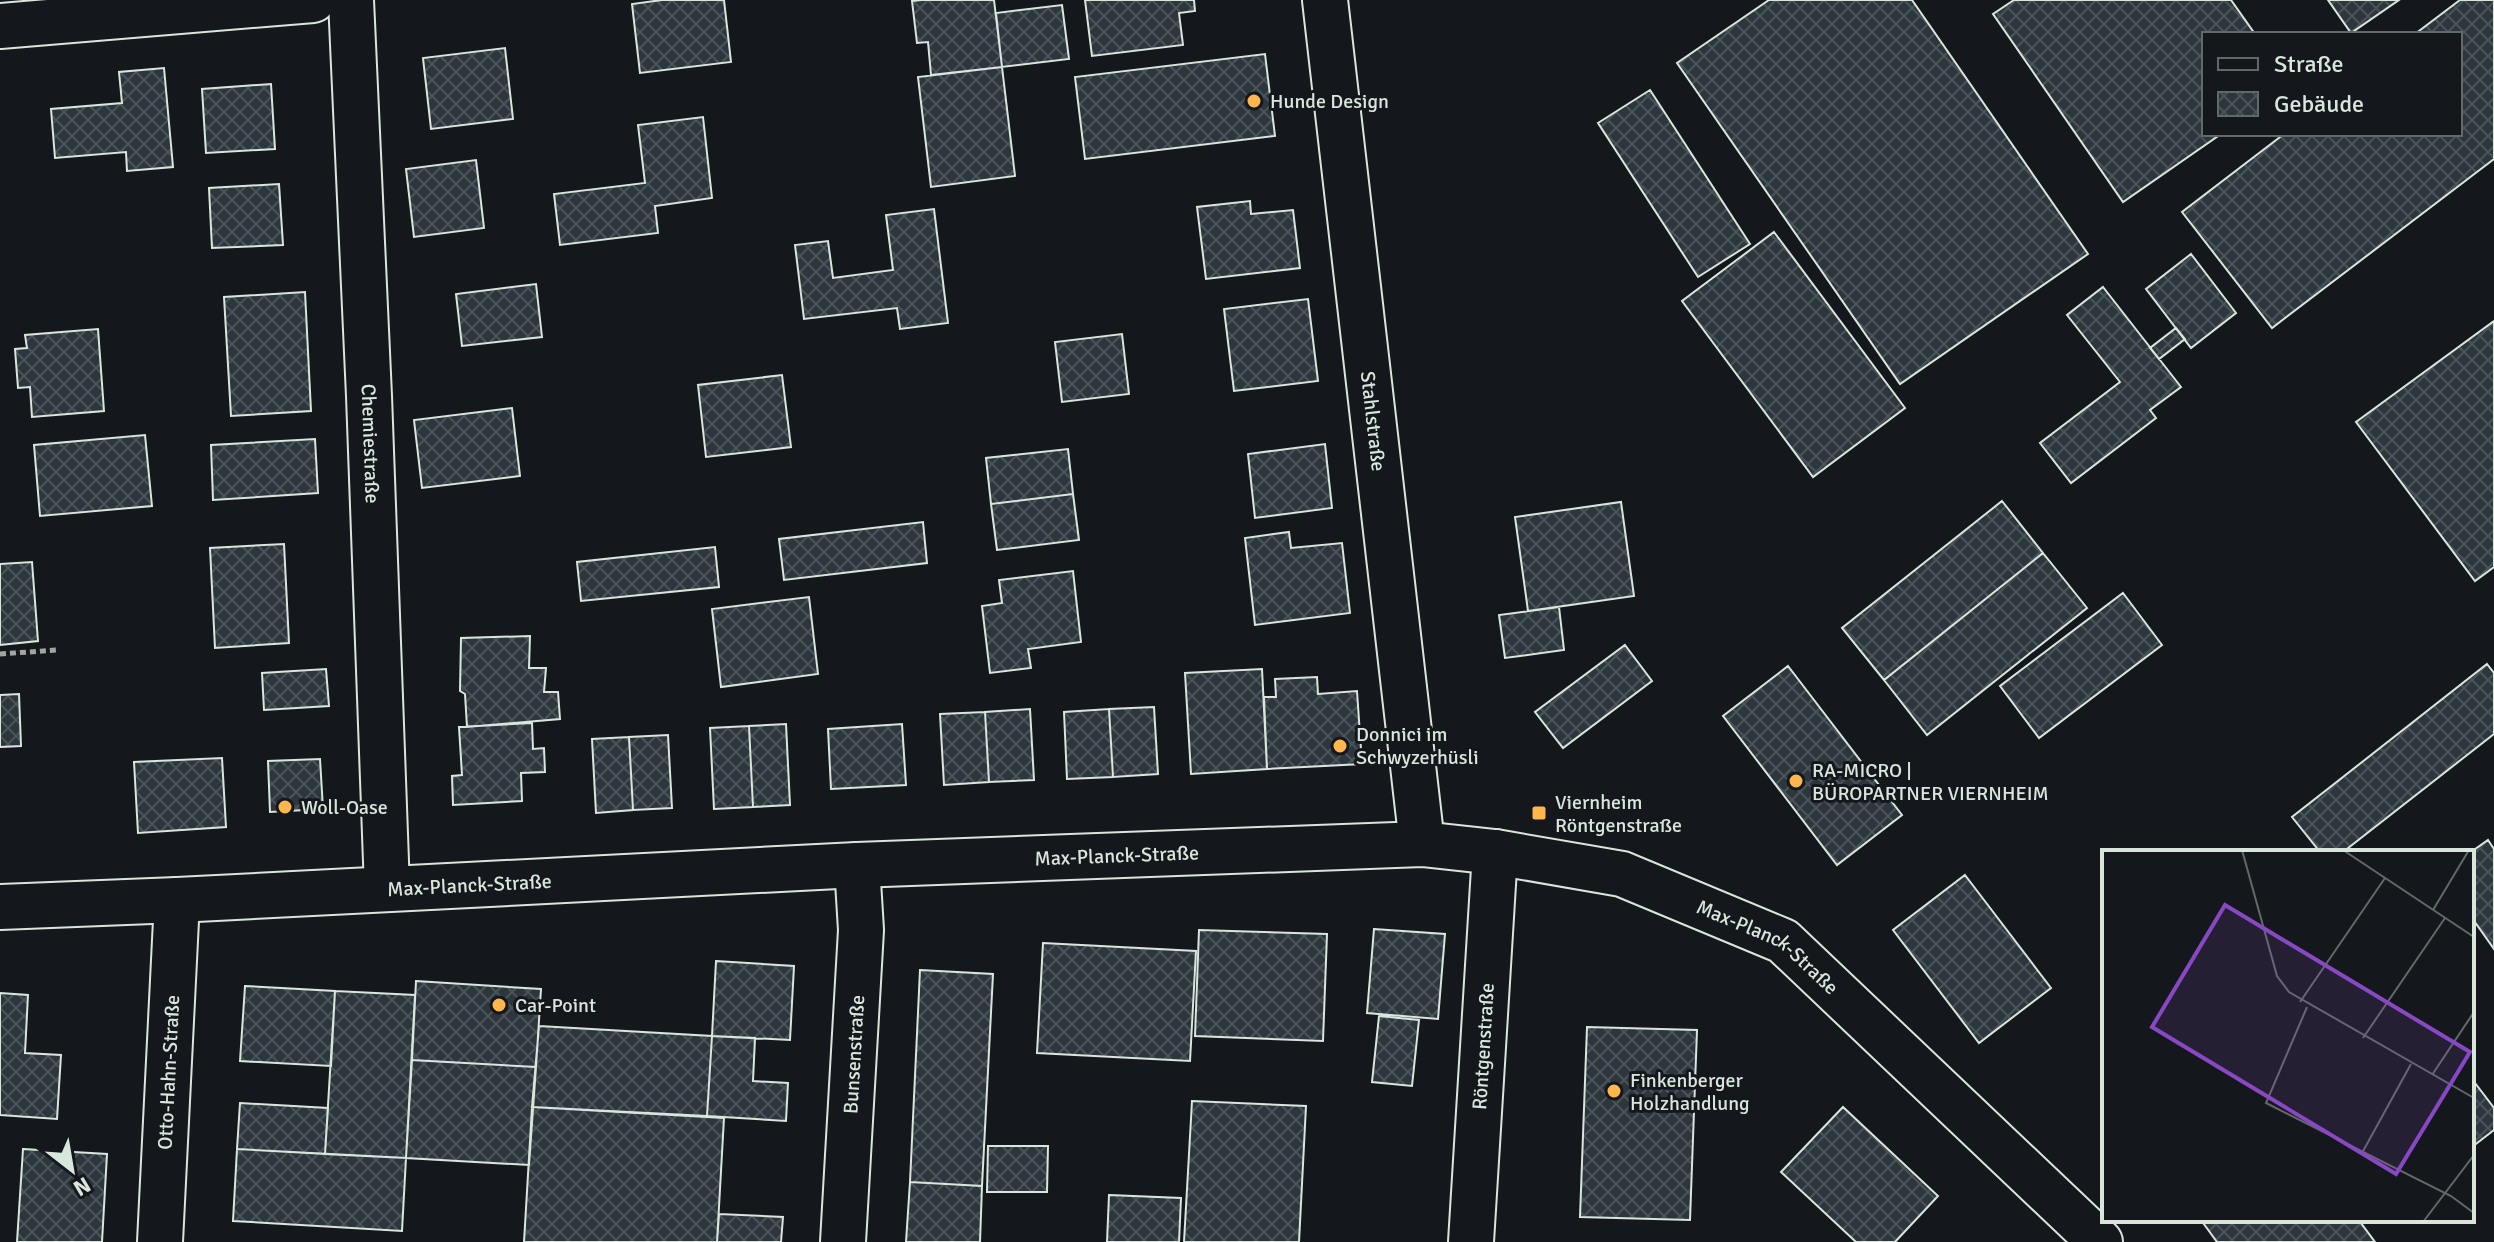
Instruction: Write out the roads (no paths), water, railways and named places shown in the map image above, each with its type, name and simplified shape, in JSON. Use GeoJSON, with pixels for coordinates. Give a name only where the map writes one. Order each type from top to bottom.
{"type":"FeatureCollection","features":[{"type":"Feature","properties":{"kind":"street"},"geometry":{"type":"LineString","coordinates":[[0,26],[313,0]]}},
{"type":"Feature","properties":{"kind":"street","name":"Chemiestraße"},"geometry":{"type":"LineString","coordinates":[[351,0],[387,889]]}},
{"type":"Feature","properties":{"kind":"street","name":"Stahlstraße"},"geometry":{"type":"LineString","coordinates":[[1325,0],[1422,844]]}},
{"type":"Feature","properties":{"kind":"street","name":"Max-Planck-Straße"},"geometry":{"type":"LineString","coordinates":[[0,907],[857,865],[1422,844],[1495,852],[1622,874],[1783,941],[2100,1242]]}},
{"type":"Feature","properties":{"kind":"street","name":"Röntgenstraße"},"geometry":{"type":"LineString","coordinates":[[1471,1242],[1495,852]]}},
{"type":"Feature","properties":{"kind":"street","name":"Bunsenstraße"},"geometry":{"type":"LineString","coordinates":[[843,1242],[861,930],[857,865]]}},
{"type":"Feature","properties":{"kind":"street","name":"Otto-Hahn-Straße"},"geometry":{"type":"LineString","coordinates":[[160,1242],[177,900]]}},
{"type":"Feature","properties":{"kind":"place","name":"Hunde Design"},"geometry":{"type":"Point","coordinates":[1254,101]}},
{"type":"Feature","properties":{"kind":"place","name":"Donnici im Schwyzerhüsli"},"geometry":{"type":"Point","coordinates":[1340,746]}},
{"type":"Feature","properties":{"kind":"place","name":"RA-MICRO | BÜROPARTNER VIERNHEIM"},"geometry":{"type":"Point","coordinates":[1796,781]}},
{"type":"Feature","properties":{"kind":"place","name":"Woll-Oase"},"geometry":{"type":"Point","coordinates":[285,807]}},
{"type":"Feature","properties":{"kind":"place","name":"Viernheim Röntgenstraße"},"geometry":{"type":"Point","coordinates":[1539,813]}},
{"type":"Feature","properties":{"kind":"place","name":"Car-Point"},"geometry":{"type":"Point","coordinates":[499,1005]}},
{"type":"Feature","properties":{"kind":"place","name":"Finkenberger Holzhandlung"},"geometry":{"type":"Point","coordinates":[1614,1091]}}]}
